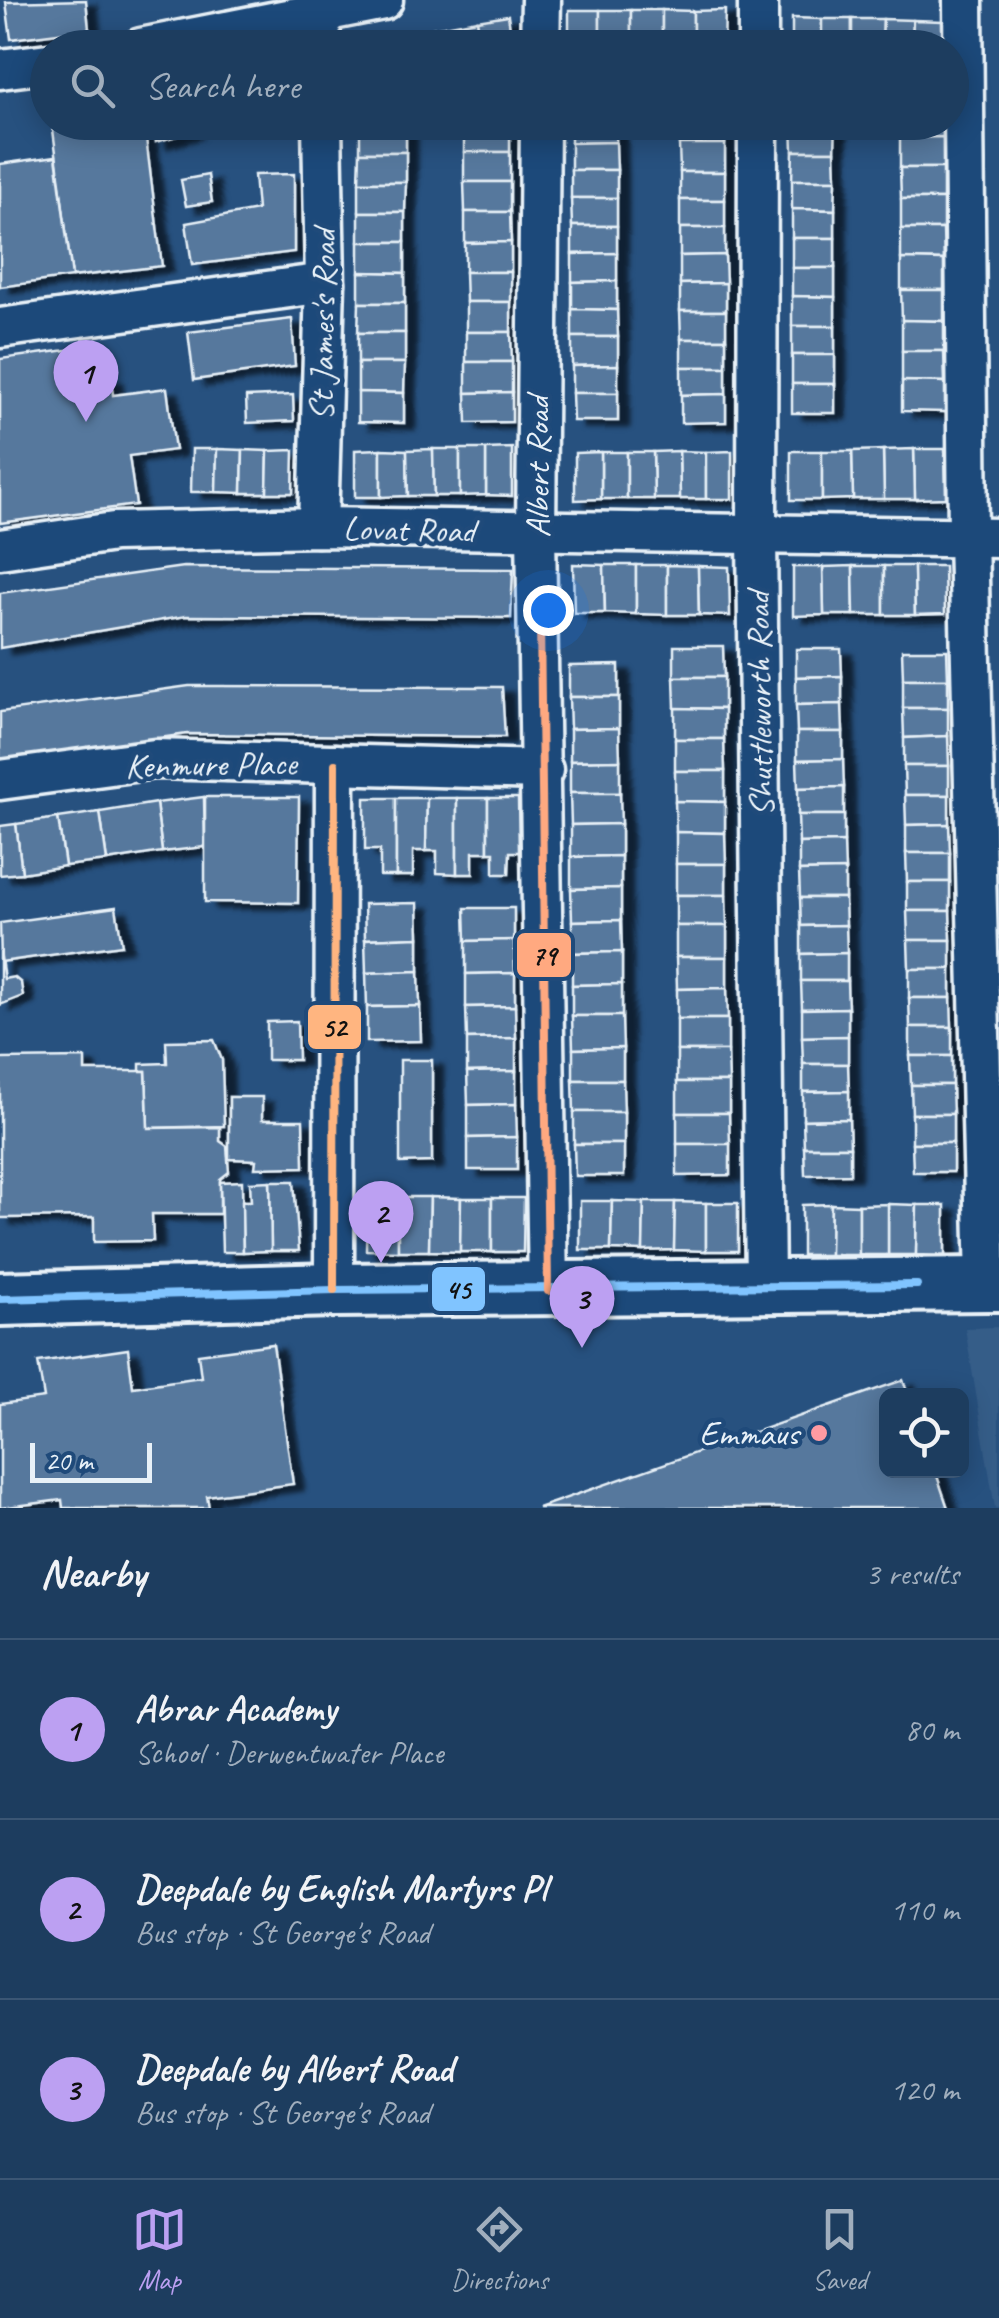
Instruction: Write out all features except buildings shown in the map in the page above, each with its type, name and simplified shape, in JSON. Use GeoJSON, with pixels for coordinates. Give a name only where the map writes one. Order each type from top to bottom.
{"type":"FeatureCollection","features":[{"type":"Feature","properties":{"kind":"street"},"geometry":{"type":"LineString","coordinates":[[226,30],[383,0]]}},
{"type":"Feature","properties":{"kind":"street"},"geometry":{"type":"LineString","coordinates":[[540,30],[541,0]]}},
{"type":"Feature","properties":{"kind":"street"},"geometry":{"type":"LineString","coordinates":[[758,0],[758,30]]}},
{"type":"Feature","properties":{"kind":"street"},"geometry":{"type":"LineString","coordinates":[[963,0],[964,30]]}},
{"type":"Feature","properties":{"kind":"street"},"geometry":{"type":"LineString","coordinates":[[320,10],[320,30]]}},
{"type":"Feature","properties":{"kind":"street"},"geometry":{"type":"LineString","coordinates":[[0,69],[30,65]]}},
{"type":"Feature","properties":{"kind":"street","name":"St James's Road"},"geometry":{"type":"LineString","coordinates":[[318,527],[325,283],[322,140]]}},
{"type":"Feature","properties":{"kind":"street","name":"Albert Road"},"geometry":{"type":"LineString","coordinates":[[540,140],[536,532],[543,770],[548,1291]]}},
{"type":"Feature","properties":{"kind":"street","name":"Shuttleworth Road"},"geometry":{"type":"LineString","coordinates":[[758,140],[756,534],[765,1286]]}},
{"type":"Feature","properties":{"kind":"street"},"geometry":{"type":"LineString","coordinates":[[0,1299],[334,1290],[992,1284],[983,537],[968,140]]}},
{"type":"Feature","properties":{"kind":"street"},"geometry":{"type":"LineString","coordinates":[[0,328],[325,283]]}},
{"type":"Feature","properties":{"kind":"street","name":"Lovat Road"},"geometry":{"type":"LineString","coordinates":[[0,550],[114,532],[318,527],[983,537]]}},
{"type":"Feature","properties":{"kind":"street","name":"Kenmure Place"},"geometry":{"type":"LineString","coordinates":[[0,780],[155,759],[543,770]]}},
{"type":"Feature","properties":{"kind":"street"},"geometry":{"type":"LineString","coordinates":[[334,1290],[335,764]]}},
{"type":"Feature","properties":{"kind":"shaded area"},"geometry":{"type":"Polygon","coordinates":[[[999,1327],[999,1508],[995,1508],[965,1328],[999,1327]]]}},
{"type":"Feature","properties":{"kind":"transit line","name":"79"},"geometry":{"type":"LineString","coordinates":[[540,619],[548,1291]]}},
{"type":"Feature","properties":{"kind":"transit line","name":"52"},"geometry":{"type":"LineString","coordinates":[[334,1290],[335,764]]}},
{"type":"Feature","properties":{"kind":"transit line","name":"45"},"geometry":{"type":"LineString","coordinates":[[0,1299],[334,1290],[917,1285]]}},
{"type":"Feature","properties":{"kind":"place","name":"Abrar Academy"},"geometry":{"type":"Point","coordinates":[86,422]}},
{"type":"Feature","properties":{"kind":"place","name":"Deepdale by English Martyrs Pl"},"geometry":{"type":"Point","coordinates":[381,1263]}},
{"type":"Feature","properties":{"kind":"place","name":"Deepdale by Albert Road"},"geometry":{"type":"Point","coordinates":[582,1348]}},
{"type":"Feature","properties":{"kind":"place","name":"Emmaus"},"geometry":{"type":"Point","coordinates":[819,1433]}}]}
